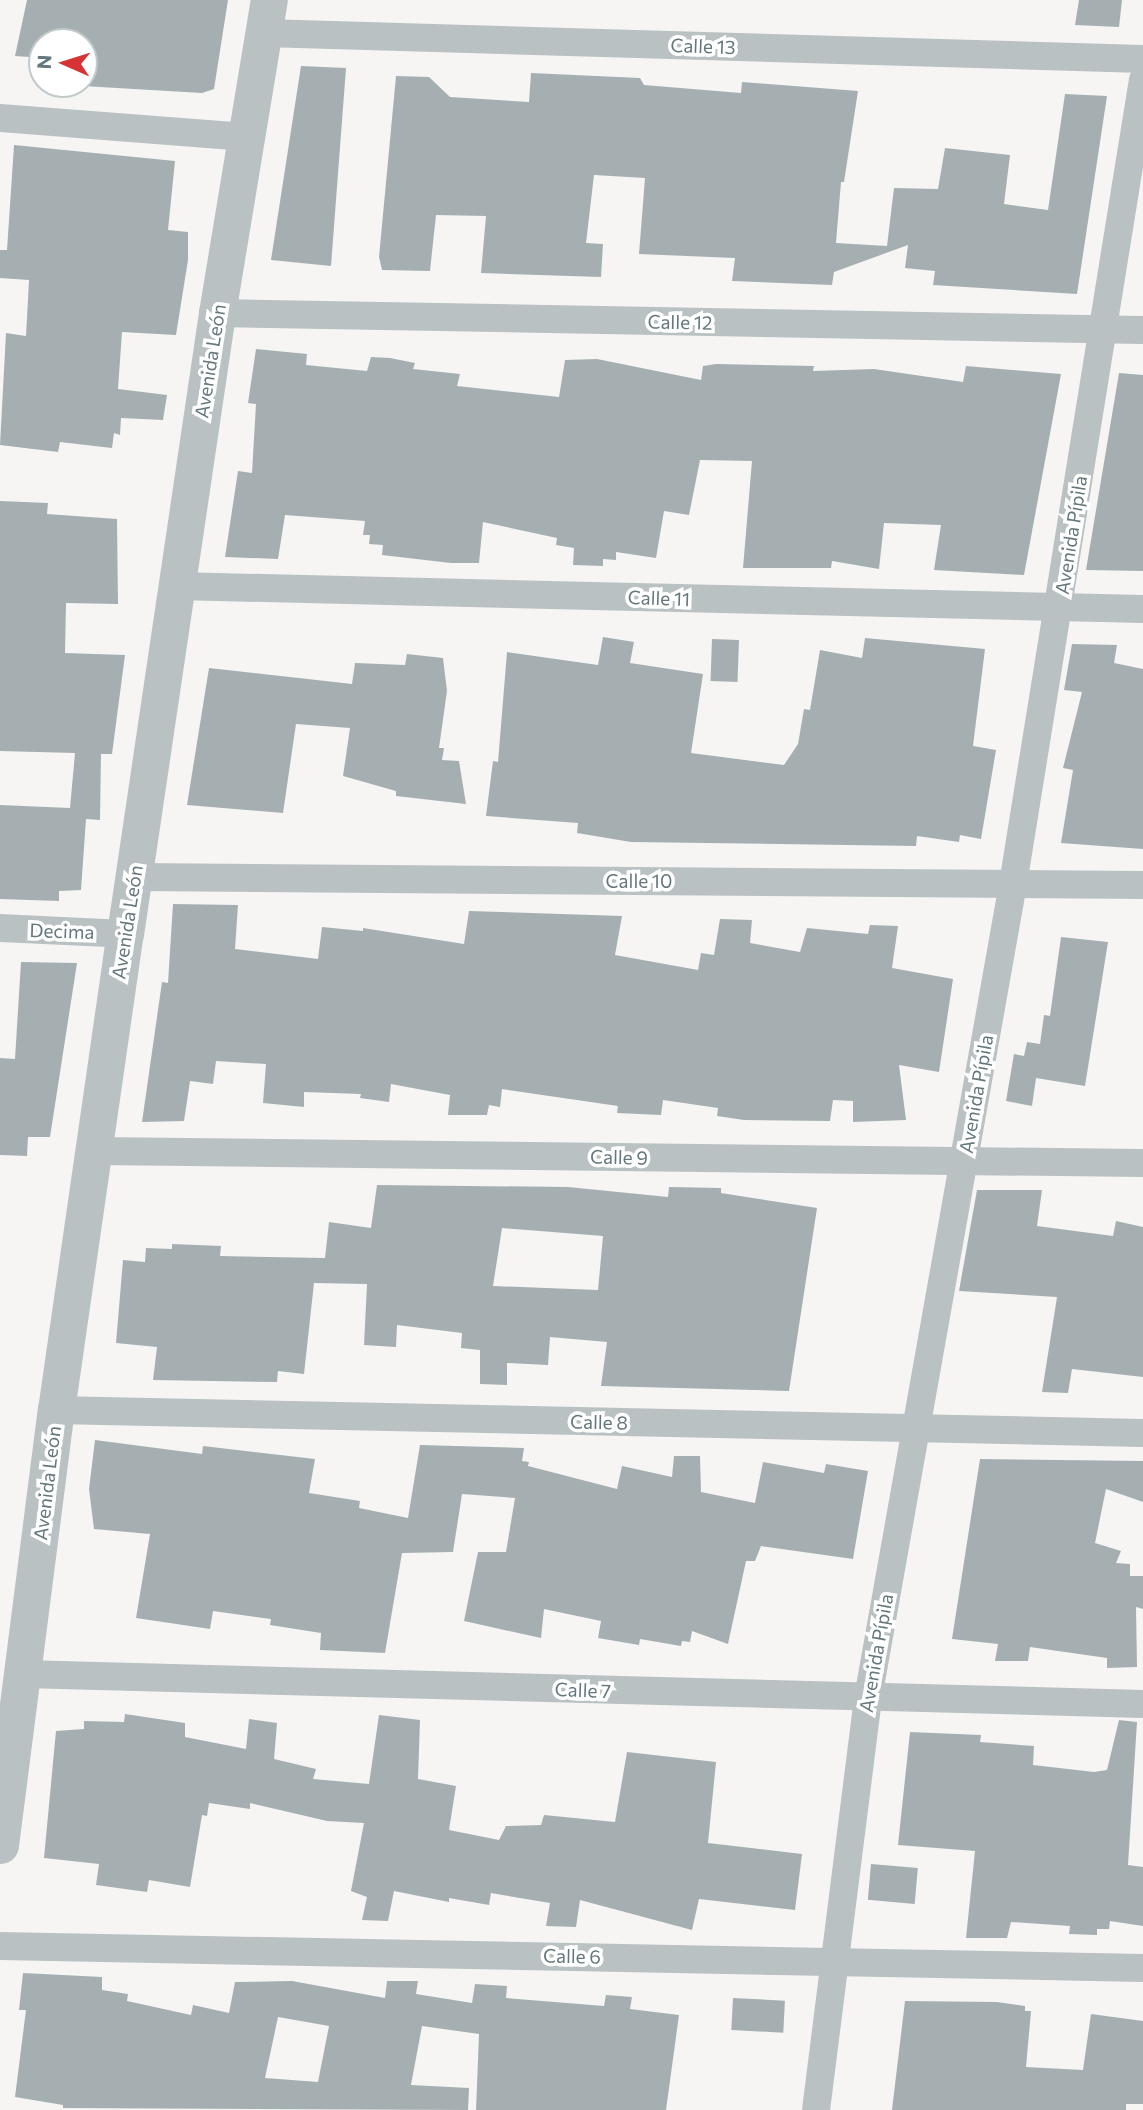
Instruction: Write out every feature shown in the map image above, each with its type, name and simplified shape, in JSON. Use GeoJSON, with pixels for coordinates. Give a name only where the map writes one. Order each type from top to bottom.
{"type":"FeatureCollection","features":[{"type":"Feature","properties":{"kind":"street","name":"Calle 13"},"geometry":{"type":"LineString","coordinates":[[267,17],[1143,59]]}},
{"type":"Feature","properties":{"kind":"street","name":"Avenida León"},"geometry":{"type":"LineString","coordinates":[[0,1845],[6,1757],[23,1674],[56,1410],[96,1152],[125,934],[217,313],[267,17]]}},
{"type":"Feature","properties":{"kind":"street","name":"Avenida Pípila"},"geometry":{"type":"LineString","coordinates":[[816,2110],[832,1961],[868,1698],[1060,609],[1143,80]]}},
{"type":"Feature","properties":{"kind":"street"},"geometry":{"type":"LineString","coordinates":[[0,118],[246,137]]}},
{"type":"Feature","properties":{"kind":"street","name":"Calle 12"},"geometry":{"type":"LineString","coordinates":[[217,313],[1143,330]]}},
{"type":"Feature","properties":{"kind":"street","name":"Calle 11"},"geometry":{"type":"LineString","coordinates":[[176,586],[1143,609]]}},
{"type":"Feature","properties":{"kind":"street","name":"Calle 10"},"geometry":{"type":"LineString","coordinates":[[134,877],[1143,886]]}},
{"type":"Feature","properties":{"kind":"street","name":"Decima"},"geometry":{"type":"LineString","coordinates":[[0,928],[125,934]]}},
{"type":"Feature","properties":{"kind":"street","name":"Calle 9"},"geometry":{"type":"LineString","coordinates":[[96,1152],[1143,1163]]}},
{"type":"Feature","properties":{"kind":"street","name":"Calle 8"},"geometry":{"type":"LineString","coordinates":[[56,1410],[1143,1433]]}},
{"type":"Feature","properties":{"kind":"street","name":"Calle 7"},"geometry":{"type":"LineString","coordinates":[[23,1674],[1143,1704]]}},
{"type":"Feature","properties":{"kind":"street","name":"Calle 6"},"geometry":{"type":"LineString","coordinates":[[0,1946],[1143,1968]]}},
{"type":"Feature","properties":{"kind":"building"},"geometry":{"type":"Polygon","coordinates":[[[27,0],[228,0],[214,89],[202,93],[98,87],[98,28],[28,28],[28,57],[15,56],[27,0]]]}},
{"type":"Feature","properties":{"kind":"building"},"geometry":{"type":"Polygon","coordinates":[[[1079,0],[1122,0],[1119,27],[1075,25],[1079,0]]]}},
{"type":"Feature","properties":{"kind":"building"},"geometry":{"type":"Polygon","coordinates":[[[301,66],[346,68],[331,266],[271,260],[301,66]]]}},
{"type":"Feature","properties":{"kind":"building"},"geometry":{"type":"Polygon","coordinates":[[[531,73],[640,78],[644,85],[741,93],[742,82],[858,91],[844,182],[841,182],[836,243],[887,246],[894,188],[938,189],[945,148],[1010,155],[1004,204],[1048,210],[1065,94],[1107,96],[1077,294],[933,285],[935,271],[905,268],[908,245],[834,272],[832,285],[732,281],[735,258],[639,254],[645,178],[594,175],[586,243],[603,244],[601,277],[481,273],[486,216],[436,215],[430,271],[382,270],[379,257],[396,76],[429,77],[450,97],[529,102],[531,73]]]}},
{"type":"Feature","properties":{"kind":"building"},"geometry":{"type":"Polygon","coordinates":[[[14,145],[175,161],[168,230],[188,232],[188,260],[176,335],[122,332],[118,389],[167,395],[163,420],[121,418],[120,435],[114,433],[112,448],[60,442],[58,452],[0,445],[6,333],[26,336],[29,280],[0,278],[0,250],[7,250],[14,145]]]}},
{"type":"Feature","properties":{"kind":"building"},"geometry":{"type":"Polygon","coordinates":[[[256,349],[307,354],[306,365],[367,371],[371,357],[390,358],[415,363],[413,369],[460,374],[457,386],[559,397],[565,360],[597,359],[701,380],[703,366],[716,364],[814,366],[813,371],[874,369],[963,382],[966,366],[1061,374],[1024,575],[934,570],[941,525],[884,523],[879,569],[832,561],[831,568],[743,568],[752,461],[700,460],[689,515],[664,511],[656,558],[616,552],[616,560],[603,559],[603,566],[573,565],[574,548],[556,545],[557,538],[483,522],[479,563],[451,563],[382,555],[383,545],[369,544],[370,535],[363,535],[365,521],[285,515],[278,559],[225,557],[238,471],[252,473],[256,404],[248,403],[256,349]]]}},
{"type":"Feature","properties":{"kind":"building"},"geometry":{"type":"Polygon","coordinates":[[[1119,373],[1143,375],[1143,571],[1086,570],[1119,373]]]}},
{"type":"Feature","properties":{"kind":"building"},"geometry":{"type":"Polygon","coordinates":[[[0,501],[48,503],[47,514],[117,519],[118,604],[66,603],[65,653],[125,655],[112,754],[101,754],[100,820],[86,819],[81,890],[59,891],[59,901],[0,899],[0,805],[70,808],[75,753],[0,751],[0,501]]]}},
{"type":"Feature","properties":{"kind":"building"},"geometry":{"type":"Polygon","coordinates":[[[603,637],[634,642],[630,663],[703,674],[691,753],[784,765],[798,744],[804,709],[810,710],[820,650],[862,658],[865,638],[985,649],[973,746],[996,750],[981,839],[960,835],[959,842],[917,836],[916,846],[631,842],[577,833],[578,823],[486,816],[493,761],[498,762],[507,652],[598,665],[603,637]]]}},
{"type":"Feature","properties":{"kind":"building"},"geometry":{"type":"Polygon","coordinates":[[[712,639],[739,640],[738,682],[711,681],[712,639]]]}},
{"type":"Feature","properties":{"kind":"building"},"geometry":{"type":"Polygon","coordinates":[[[1072,644],[1117,645],[1114,663],[1143,669],[1143,849],[1061,843],[1073,770],[1063,768],[1082,692],[1064,690],[1072,644]]]}},
{"type":"Feature","properties":{"kind":"building"},"geometry":{"type":"Polygon","coordinates":[[[407,654],[443,658],[447,691],[439,748],[444,748],[442,760],[459,761],[466,804],[396,796],[396,791],[343,776],[350,728],[296,724],[283,813],[187,805],[209,668],[352,684],[355,663],[405,665],[407,654]]]}},
{"type":"Feature","properties":{"kind":"building"},"geometry":{"type":"Polygon","coordinates":[[[173,904],[238,905],[235,949],[318,959],[322,927],[363,931],[363,928],[464,944],[469,911],[622,916],[615,955],[698,970],[701,953],[714,955],[720,919],[752,920],[750,943],[800,952],[807,928],[868,934],[870,925],[898,926],[892,968],[953,979],[939,1072],[899,1065],[906,1120],[853,1122],[853,1101],[833,1100],[830,1121],[744,1120],[717,1116],[718,1108],[663,1100],[661,1115],[617,1113],[618,1106],[502,1089],[500,1107],[489,1105],[487,1115],[448,1115],[450,1095],[391,1084],[389,1102],[360,1098],[361,1094],[304,1092],[304,1107],[263,1103],[266,1064],[216,1061],[213,1084],[190,1081],[184,1121],[142,1122],[162,982],[168,983],[173,904]]]}},
{"type":"Feature","properties":{"kind":"building"},"geometry":{"type":"Polygon","coordinates":[[[1061,937],[1108,942],[1085,1086],[1036,1078],[1032,1106],[1006,1101],[1014,1054],[1024,1056],[1027,1042],[1040,1044],[1044,1015],[1050,1016],[1061,937]]]}},
{"type":"Feature","properties":{"kind":"building"},"geometry":{"type":"Polygon","coordinates":[[[21,962],[77,963],[50,1137],[28,1137],[27,1156],[0,1155],[0,1058],[15,1059],[21,962]]]}},
{"type":"Feature","properties":{"kind":"building"},"geometry":{"type":"Polygon","coordinates":[[[377,1185],[568,1187],[668,1197],[669,1187],[721,1188],[721,1193],[817,1208],[789,1391],[601,1386],[607,1342],[550,1337],[548,1365],[507,1363],[507,1385],[480,1384],[480,1350],[461,1348],[462,1333],[397,1325],[396,1347],[364,1345],[367,1284],[314,1283],[304,1374],[278,1371],[277,1382],[153,1380],[157,1347],[116,1343],[123,1260],[145,1262],[146,1248],[172,1249],[172,1244],[221,1246],[220,1256],[325,1258],[329,1222],[371,1228],[377,1185]],[[502,1228],[493,1286],[598,1290],[603,1236],[502,1228]]]}},
{"type":"Feature","properties":{"kind":"building"},"geometry":{"type":"Polygon","coordinates":[[[977,1190],[1042,1190],[1037,1226],[1113,1236],[1116,1221],[1143,1227],[1143,1377],[1072,1369],[1068,1393],[1042,1392],[1057,1297],[959,1291],[977,1190]]]}},
{"type":"Feature","properties":{"kind":"building"},"geometry":{"type":"Polygon","coordinates":[[[95,1440],[202,1454],[203,1446],[315,1459],[309,1493],[360,1501],[359,1508],[408,1518],[420,1445],[524,1448],[522,1461],[529,1462],[528,1466],[617,1489],[622,1466],[672,1477],[674,1456],[700,1456],[701,1492],[755,1503],[763,1462],[824,1473],[826,1464],[868,1471],[853,1559],[761,1546],[755,1561],[746,1561],[728,1644],[692,1631],[690,1642],[682,1641],[681,1646],[640,1639],[639,1645],[598,1638],[601,1621],[544,1609],[541,1638],[464,1621],[478,1552],[506,1552],[515,1498],[462,1494],[453,1552],[402,1553],[385,1653],[320,1650],[321,1633],[270,1625],[271,1619],[213,1611],[210,1629],[136,1618],[150,1534],[94,1529],[89,1489],[95,1440]]]}},
{"type":"Feature","properties":{"kind":"building"},"geometry":{"type":"Polygon","coordinates":[[[980,1459],[1143,1461],[1143,1502],[1106,1489],[1095,1543],[1121,1551],[1116,1563],[1130,1564],[1130,1576],[1143,1576],[1143,1609],[1136,1607],[1137,1667],[1107,1668],[1107,1658],[1030,1647],[1028,1661],[995,1661],[998,1644],[952,1639],[980,1459]]]}},
{"type":"Feature","properties":{"kind":"building"},"geometry":{"type":"Polygon","coordinates":[[[125,1714],[185,1723],[185,1737],[246,1749],[249,1719],[277,1723],[274,1759],[316,1769],[313,1779],[369,1784],[379,1715],[420,1720],[418,1779],[456,1786],[449,1830],[499,1840],[506,1826],[541,1825],[544,1815],[615,1822],[627,1752],[716,1762],[708,1843],[802,1854],[795,1910],[699,1899],[692,1930],[580,1900],[576,1927],[546,1926],[550,1903],[491,1893],[489,1905],[449,1898],[449,1902],[394,1891],[388,1921],[362,1920],[367,1897],[351,1891],[364,1823],[327,1821],[250,1803],[250,1809],[209,1803],[207,1816],[202,1815],[190,1887],[149,1880],[147,1892],[96,1885],[99,1864],[44,1858],[56,1731],[84,1729],[84,1721],[124,1722],[125,1714]]]}},
{"type":"Feature","properties":{"kind":"building"},"geometry":{"type":"Polygon","coordinates":[[[1119,1720],[1137,1722],[1128,1865],[1143,1867],[1143,1926],[1110,1921],[1109,1929],[1097,1929],[1097,1935],[1069,1934],[1070,1926],[1011,1922],[1007,1938],[966,1938],[975,1851],[898,1845],[910,1732],[981,1735],[980,1742],[1034,1746],[1033,1765],[1094,1772],[1107,1770],[1119,1720]]]}},
{"type":"Feature","properties":{"kind":"building"},"geometry":{"type":"Polygon","coordinates":[[[871,1864],[918,1868],[915,1904],[868,1900],[871,1864]]]}},
{"type":"Feature","properties":{"kind":"building"},"geometry":{"type":"Polygon","coordinates":[[[23,1973],[102,1977],[102,1990],[128,1994],[127,2001],[191,2015],[193,2005],[229,2013],[235,1982],[292,1981],[385,1998],[387,1981],[418,1981],[416,1994],[472,2003],[475,1984],[507,1986],[506,1998],[604,2006],[606,1995],[632,1997],[630,2009],[679,2015],[666,2110],[476,2110],[479,2034],[422,2026],[411,2085],[469,2088],[468,2110],[63,2108],[63,2105],[15,2097],[26,2010],[19,2010],[23,1973]],[[278,2017],[265,2078],[318,2082],[329,2026],[278,2017]]]}},
{"type":"Feature","properties":{"kind":"building"},"geometry":{"type":"Polygon","coordinates":[[[733,1998],[785,2001],[783,2033],[731,2030],[733,1998]]]}},
{"type":"Feature","properties":{"kind":"building"},"geometry":{"type":"Polygon","coordinates":[[[905,2001],[997,2002],[1025,2006],[1025,2011],[1031,2011],[1026,2067],[1083,2070],[1091,2014],[1143,2021],[1143,2104],[1126,2104],[1126,2110],[892,2110],[905,2001]]]}}]}
